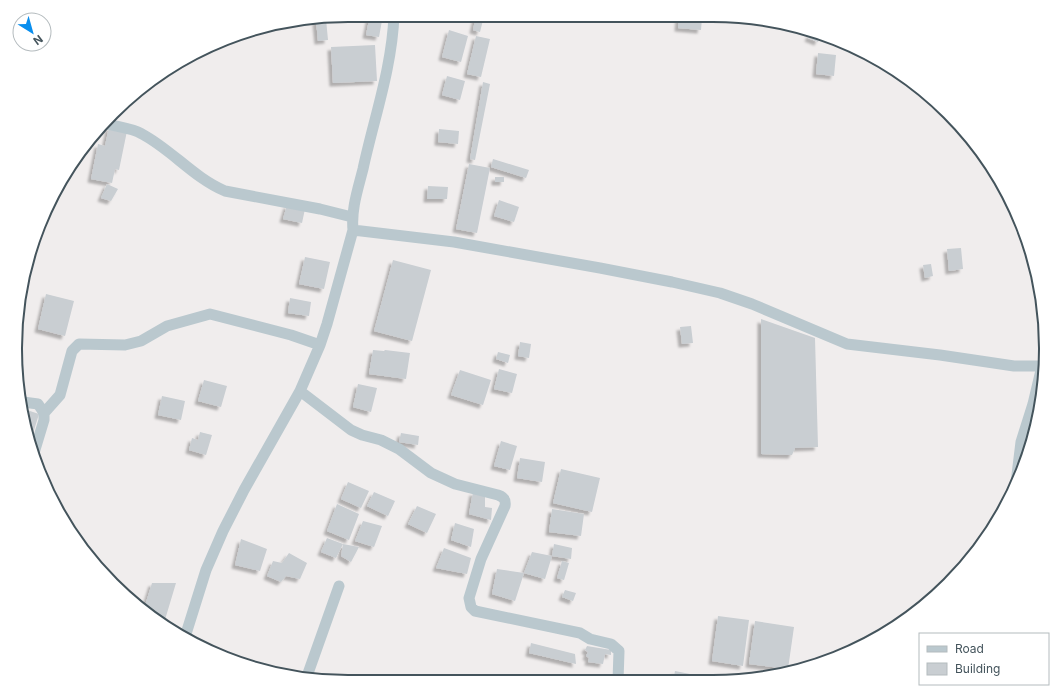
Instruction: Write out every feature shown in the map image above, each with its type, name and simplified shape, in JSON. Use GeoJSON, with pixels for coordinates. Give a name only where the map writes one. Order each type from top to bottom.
{"type":"FeatureCollection","features":[{"type":"Feature","properties":{"kind":"street"},"geometry":{"type":"LineString","coordinates":[[187,632],[206,570],[223,531],[244,490],[300,391],[320,345],[353,230],[352,217],[366,152],[380,99],[394,22]]}},
{"type":"Feature","properties":{"kind":"street"},"geometry":{"type":"LineString","coordinates":[[111,125],[141,133],[159,144],[212,186],[225,191],[320,209],[352,217]]}},
{"type":"Feature","properties":{"kind":"street"},"geometry":{"type":"LineString","coordinates":[[353,230],[462,243],[600,268],[720,293],[752,304],[848,344],[1014,366],[1038,366]]}},
{"type":"Feature","properties":{"kind":"street"},"geometry":{"type":"LineString","coordinates":[[44,413],[60,395],[72,351],[79,344],[125,345],[141,340],[167,326],[210,314],[291,335],[320,345]]}},
{"type":"Feature","properties":{"kind":"street"},"geometry":{"type":"LineString","coordinates":[[300,391],[351,430],[362,436],[381,440],[399,449],[431,473],[455,484],[498,494],[503,497],[505,506],[481,559],[471,591],[469,598],[471,607],[475,611],[580,633],[590,639],[611,644],[619,652],[618,675]]}},
{"type":"Feature","properties":{"kind":"street"},"geometry":{"type":"LineString","coordinates":[[1019,462],[1021,442],[1036,394]]}},
{"type":"Feature","properties":{"kind":"street"},"geometry":{"type":"LineString","coordinates":[[27,402],[38,404],[44,413],[44,420],[37,445]]}},
{"type":"Feature","properties":{"kind":"street"},"geometry":{"type":"LineString","coordinates":[[308,672],[339,586]]}},
{"type":"Feature","properties":{"kind":"building"},"geometry":{"type":"Polygon","coordinates":[[[369,22],[382,22],[379,37],[366,35],[369,22]]]}},
{"type":"Feature","properties":{"kind":"building"},"geometry":{"type":"Polygon","coordinates":[[[475,22],[482,22],[480,32],[473,30],[475,22]]]}},
{"type":"Feature","properties":{"kind":"building"},"geometry":{"type":"Polygon","coordinates":[[[679,22],[702,22],[701,30],[678,28],[679,22]]]}},
{"type":"Feature","properties":{"kind":"building"},"geometry":{"type":"Polygon","coordinates":[[[326,23],[328,40],[318,41],[316,24],[326,23]]]}},
{"type":"Feature","properties":{"kind":"building"},"geometry":{"type":"Polygon","coordinates":[[[449,30],[468,36],[461,62],[442,57],[449,30]]]}},
{"type":"Feature","properties":{"kind":"building"},"geometry":{"type":"Polygon","coordinates":[[[476,36],[490,39],[481,77],[467,74],[476,36]]]}},
{"type":"Feature","properties":{"kind":"building"},"geometry":{"type":"Polygon","coordinates":[[[809,37],[819,40],[818,42],[808,38],[809,37]]]}},
{"type":"Feature","properties":{"kind":"building"},"geometry":{"type":"Polygon","coordinates":[[[375,45],[377,81],[333,83],[331,47],[375,45]]]}},
{"type":"Feature","properties":{"kind":"building"},"geometry":{"type":"Polygon","coordinates":[[[818,53],[836,55],[834,76],[816,74],[818,53]]]}},
{"type":"Feature","properties":{"kind":"building"},"geometry":{"type":"Polygon","coordinates":[[[447,76],[465,81],[460,100],[442,95],[447,76]]]}},
{"type":"Feature","properties":{"kind":"building"},"geometry":{"type":"Polygon","coordinates":[[[483,82],[490,84],[475,160],[470,159],[483,82]]]}},
{"type":"Feature","properties":{"kind":"building"},"geometry":{"type":"Polygon","coordinates":[[[109,127],[127,131],[119,170],[115,169],[112,183],[91,179],[98,144],[105,146],[109,127]]]}},
{"type":"Feature","properties":{"kind":"building"},"geometry":{"type":"Polygon","coordinates":[[[439,129],[459,131],[458,144],[438,142],[439,129]]]}},
{"type":"Feature","properties":{"kind":"building"},"geometry":{"type":"Polygon","coordinates":[[[493,159],[529,170],[526,178],[491,167],[493,159]]]}},
{"type":"Feature","properties":{"kind":"building"},"geometry":{"type":"Polygon","coordinates":[[[469,164],[490,168],[477,233],[456,229],[469,164]]]}},
{"type":"Feature","properties":{"kind":"building"},"geometry":{"type":"Polygon","coordinates":[[[495,177],[504,177],[504,182],[495,182],[495,177]]]}},
{"type":"Feature","properties":{"kind":"building"},"geometry":{"type":"Polygon","coordinates":[[[107,184],[118,189],[111,201],[101,198],[107,184]]]}},
{"type":"Feature","properties":{"kind":"building"},"geometry":{"type":"Polygon","coordinates":[[[428,186],[448,187],[447,199],[427,199],[428,186]]]}},
{"type":"Feature","properties":{"kind":"building"},"geometry":{"type":"Polygon","coordinates":[[[499,200],[519,207],[514,222],[494,216],[499,200]]]}},
{"type":"Feature","properties":{"kind":"building"},"geometry":{"type":"Polygon","coordinates":[[[287,205],[305,209],[302,223],[283,219],[287,205]]]}},
{"type":"Feature","properties":{"kind":"building"},"geometry":{"type":"Polygon","coordinates":[[[961,248],[963,269],[949,271],[947,249],[961,248]]]}},
{"type":"Feature","properties":{"kind":"building"},"geometry":{"type":"Polygon","coordinates":[[[305,257],[330,262],[324,289],[299,284],[305,257]]]}},
{"type":"Feature","properties":{"kind":"building"},"geometry":{"type":"Polygon","coordinates":[[[393,260],[431,270],[412,341],[374,331],[393,260]]]}},
{"type":"Feature","properties":{"kind":"building"},"geometry":{"type":"Polygon","coordinates":[[[931,264],[933,276],[925,278],[923,265],[931,264]]]}},
{"type":"Feature","properties":{"kind":"building"},"geometry":{"type":"Polygon","coordinates":[[[46,294],[74,301],[65,336],[38,329],[46,294]]]}},
{"type":"Feature","properties":{"kind":"building"},"geometry":{"type":"Polygon","coordinates":[[[290,298],[311,302],[309,316],[288,313],[290,298]]]}},
{"type":"Feature","properties":{"kind":"building"},"geometry":{"type":"Polygon","coordinates":[[[761,319],[815,338],[818,447],[795,448],[792,455],[761,454],[761,319]]]}},
{"type":"Feature","properties":{"kind":"building"},"geometry":{"type":"Polygon","coordinates":[[[691,326],[693,343],[682,344],[680,327],[691,326]]]}},
{"type":"Feature","properties":{"kind":"building"},"geometry":{"type":"Polygon","coordinates":[[[520,342],[531,344],[529,358],[518,356],[520,342]]]}},
{"type":"Feature","properties":{"kind":"building"},"geometry":{"type":"Polygon","coordinates":[[[373,350],[410,353],[406,379],[369,374],[373,350]]]}},
{"type":"Feature","properties":{"kind":"building"},"geometry":{"type":"Polygon","coordinates":[[[498,352],[510,355],[508,363],[496,359],[498,352]]]}},
{"type":"Feature","properties":{"kind":"building"},"geometry":{"type":"Polygon","coordinates":[[[499,369],[517,374],[512,393],[494,389],[499,369]]]}},
{"type":"Feature","properties":{"kind":"building"},"geometry":{"type":"Polygon","coordinates":[[[460,370],[491,380],[483,405],[451,395],[460,370]]]}},
{"type":"Feature","properties":{"kind":"building"},"geometry":{"type":"Polygon","coordinates":[[[204,380],[227,386],[221,407],[198,401],[204,380]]]}},
{"type":"Feature","properties":{"kind":"building"},"geometry":{"type":"Polygon","coordinates":[[[358,384],[377,388],[371,412],[353,407],[358,384]]]}},
{"type":"Feature","properties":{"kind":"building"},"geometry":{"type":"Polygon","coordinates":[[[162,396],[185,401],[181,420],[158,415],[162,396]]]}},
{"type":"Feature","properties":{"kind":"building"},"geometry":{"type":"Polygon","coordinates":[[[28,410],[39,414],[33,433],[28,410]]]}},
{"type":"Feature","properties":{"kind":"building"},"geometry":{"type":"Polygon","coordinates":[[[200,432],[212,435],[206,455],[189,450],[192,438],[198,440],[200,432]]]}},
{"type":"Feature","properties":{"kind":"building"},"geometry":{"type":"Polygon","coordinates":[[[401,433],[419,436],[418,445],[399,442],[401,433]]]}},
{"type":"Feature","properties":{"kind":"building"},"geometry":{"type":"Polygon","coordinates":[[[501,441],[517,446],[510,470],[494,466],[501,441]]]}},
{"type":"Feature","properties":{"kind":"building"},"geometry":{"type":"Polygon","coordinates":[[[520,458],[545,462],[542,482],[517,478],[520,458]]]}},
{"type":"Feature","properties":{"kind":"building"},"geometry":{"type":"Polygon","coordinates":[[[561,469],[600,478],[592,512],[553,503],[561,469]]]}},
{"type":"Feature","properties":{"kind":"building"},"geometry":{"type":"Polygon","coordinates":[[[348,482],[369,491],[361,508],[341,499],[348,482]]]}},
{"type":"Feature","properties":{"kind":"building"},"geometry":{"type":"Polygon","coordinates":[[[374,492],[395,501],[388,516],[367,506],[374,492]]]}},
{"type":"Feature","properties":{"kind":"building"},"geometry":{"type":"Polygon","coordinates":[[[473,492],[485,495],[485,507],[492,508],[491,520],[469,514],[473,492]]]}},
{"type":"Feature","properties":{"kind":"building"},"geometry":{"type":"Polygon","coordinates":[[[337,504],[359,514],[349,540],[327,531],[337,504]]]}},
{"type":"Feature","properties":{"kind":"building"},"geometry":{"type":"Polygon","coordinates":[[[417,506],[436,514],[427,533],[408,524],[417,506]]]}},
{"type":"Feature","properties":{"kind":"building"},"geometry":{"type":"Polygon","coordinates":[[[552,509],[584,514],[581,536],[549,532],[552,509]]]}},
{"type":"Feature","properties":{"kind":"building"},"geometry":{"type":"Polygon","coordinates":[[[363,521],[382,526],[374,547],[355,541],[363,521]]]}},
{"type":"Feature","properties":{"kind":"building"},"geometry":{"type":"Polygon","coordinates":[[[455,523],[474,529],[471,547],[451,540],[455,523]]]}},
{"type":"Feature","properties":{"kind":"building"},"geometry":{"type":"Polygon","coordinates":[[[327,538],[343,544],[336,558],[321,552],[327,538]]]}},
{"type":"Feature","properties":{"kind":"building"},"geometry":{"type":"Polygon","coordinates":[[[241,539],[267,549],[260,571],[235,565],[241,539]]]}},
{"type":"Feature","properties":{"kind":"building"},"geometry":{"type":"Polygon","coordinates":[[[343,544],[359,547],[351,562],[341,556],[343,544]]]}},
{"type":"Feature","properties":{"kind":"building"},"geometry":{"type":"Polygon","coordinates":[[[554,544],[572,548],[571,559],[552,556],[554,544]]]}},
{"type":"Feature","properties":{"kind":"building"},"geometry":{"type":"Polygon","coordinates":[[[444,548],[471,558],[467,574],[436,568],[444,548]]]}},
{"type":"Feature","properties":{"kind":"building"},"geometry":{"type":"Polygon","coordinates":[[[532,552],[552,556],[545,579],[524,573],[532,552]]]}},
{"type":"Feature","properties":{"kind":"building"},"geometry":{"type":"Polygon","coordinates":[[[289,553],[307,563],[300,579],[286,576],[281,582],[267,576],[273,561],[282,563],[289,553]]]}},
{"type":"Feature","properties":{"kind":"building"},"geometry":{"type":"Polygon","coordinates":[[[562,561],[569,563],[564,580],[557,578],[562,561]]]}},
{"type":"Feature","properties":{"kind":"building"},"geometry":{"type":"Polygon","coordinates":[[[497,569],[524,573],[515,601],[492,594],[497,569]]]}},
{"type":"Feature","properties":{"kind":"building"},"geometry":{"type":"Polygon","coordinates":[[[152,583],[176,583],[165,619],[145,604],[152,583]]]}},
{"type":"Feature","properties":{"kind":"building"},"geometry":{"type":"Polygon","coordinates":[[[565,590],[576,593],[573,601],[562,597],[565,590]]]}},
{"type":"Feature","properties":{"kind":"building"},"geometry":{"type":"Polygon","coordinates":[[[718,616],[749,620],[743,666],[712,661],[718,616]]]}},
{"type":"Feature","properties":{"kind":"building"},"geometry":{"type":"Polygon","coordinates":[[[755,621],[794,627],[788,666],[780,668],[749,664],[755,621]]]}},
{"type":"Feature","properties":{"kind":"building"},"geometry":{"type":"Polygon","coordinates":[[[531,643],[575,654],[576,664],[529,653],[531,643]]]}},
{"type":"Feature","properties":{"kind":"building"},"geometry":{"type":"Polygon","coordinates":[[[587,646],[611,650],[611,655],[605,654],[603,664],[588,662],[589,658],[586,656],[588,652],[585,650],[587,646]]]}},
{"type":"Feature","properties":{"kind":"building"},"geometry":{"type":"Polygon","coordinates":[[[675,671],[695,675],[674,675],[675,671]]]}}]}
